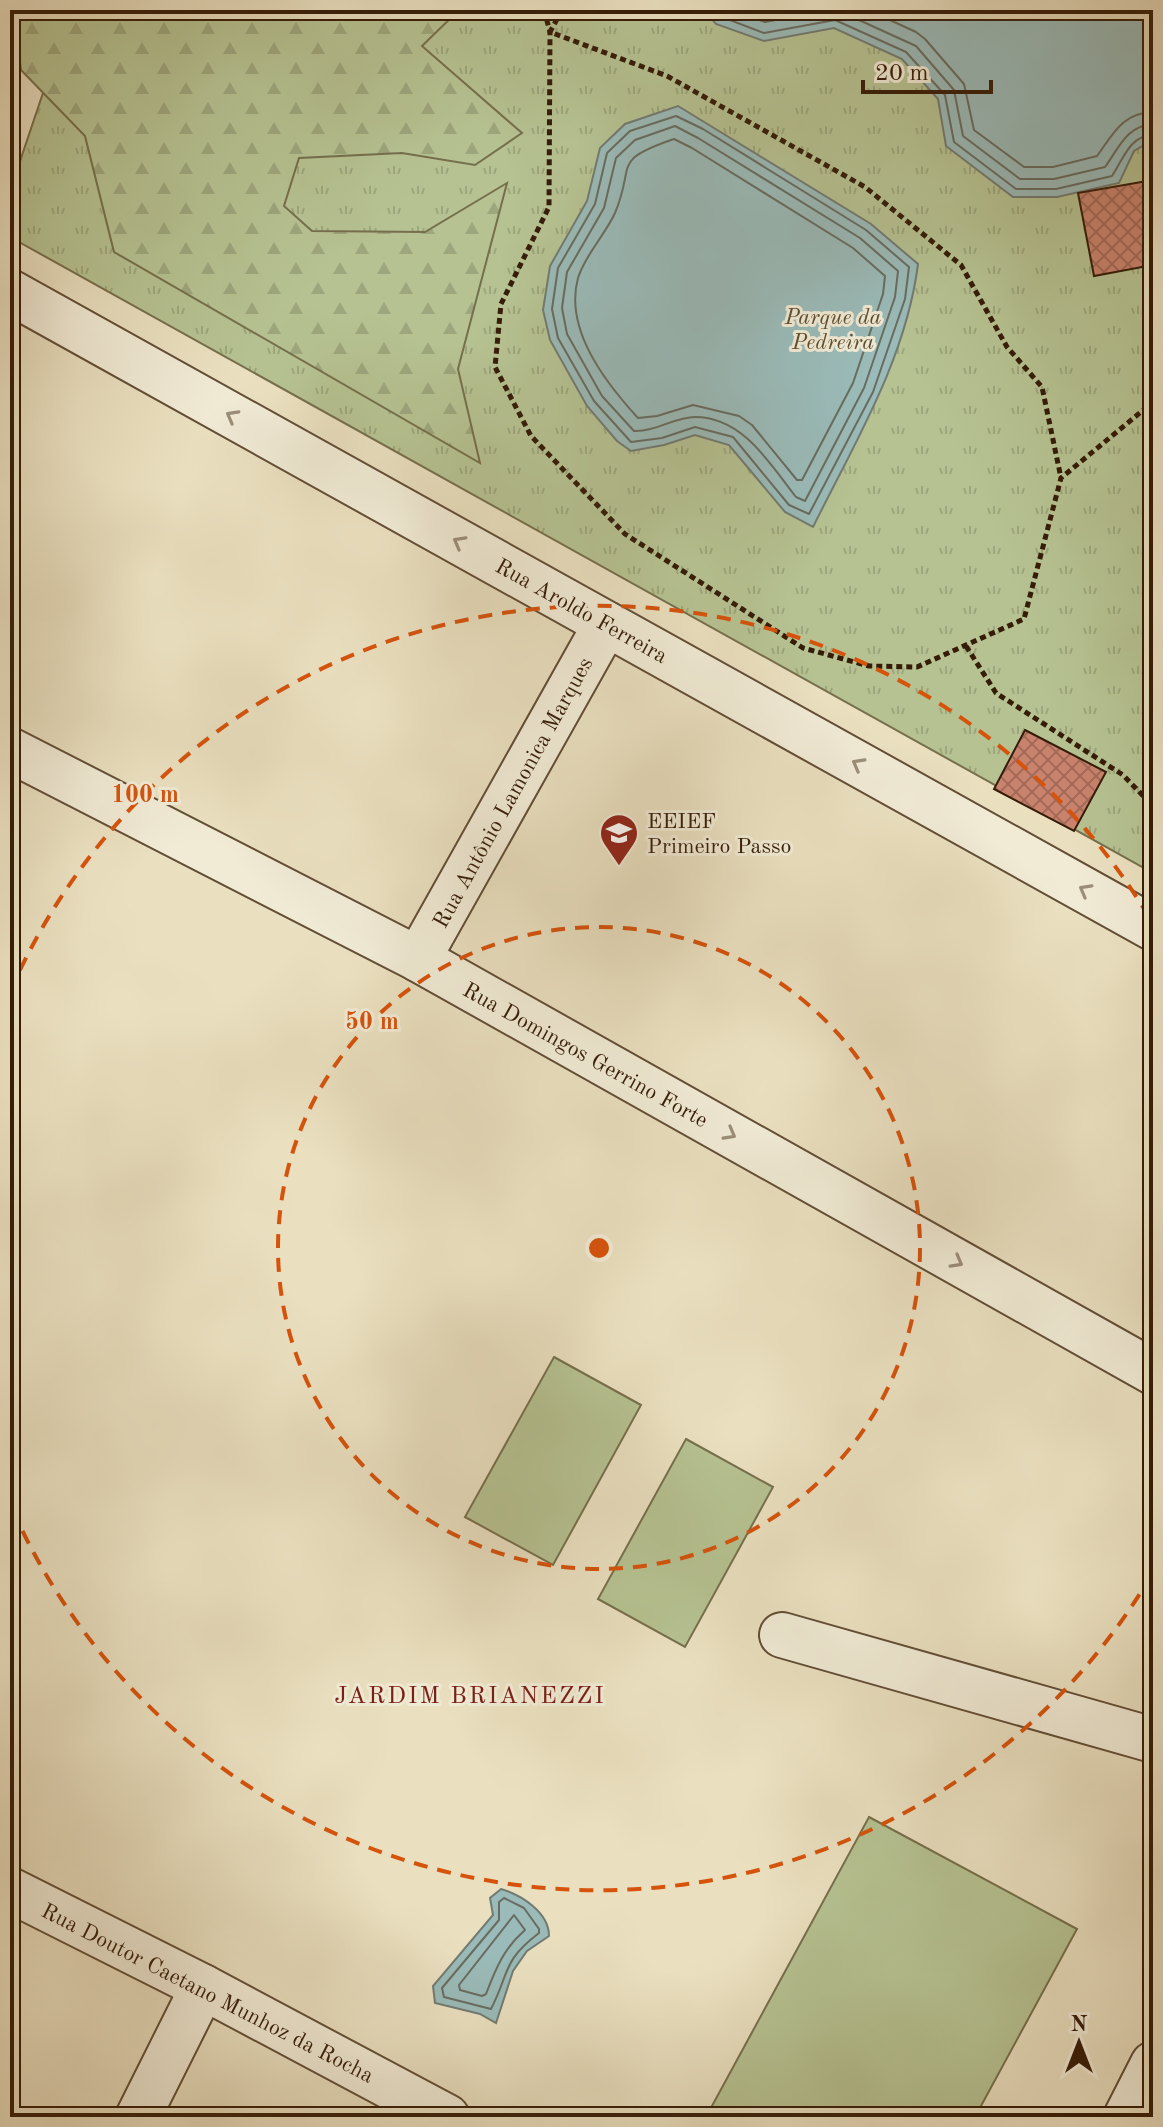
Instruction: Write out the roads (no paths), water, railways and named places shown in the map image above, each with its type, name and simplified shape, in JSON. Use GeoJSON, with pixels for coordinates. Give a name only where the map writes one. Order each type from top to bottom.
{"type":"FeatureCollection","features":[{"type":"Feature","properties":{"kind":"street","name":"Rua Aroldo Ferreira"},"geometry":{"type":"LineString","coordinates":[[10,292],[1153,928]]}},
{"type":"Feature","properties":{"kind":"street","name":"Rua Antônio Lamonica Marques"},"geometry":{"type":"LineString","coordinates":[[418,959],[606,624]]}},
{"type":"Feature","properties":{"kind":"street","name":"Rua Domingos Gerrino Forte"},"geometry":{"type":"LineString","coordinates":[[10,750],[418,959],[1153,1372]]}},
{"type":"Feature","properties":{"kind":"street"},"geometry":{"type":"LineString","coordinates":[[782,1635],[1153,1740]]}},
{"type":"Feature","properties":{"kind":"street","name":"Rua Doutor Caetano Munhoz da Rocha"},"geometry":{"type":"LineString","coordinates":[[10,1890],[203,1987],[447,2117]]}},
{"type":"Feature","properties":{"kind":"street"},"geometry":{"type":"LineString","coordinates":[[138,2117],[203,1987]]}},
{"type":"Feature","properties":{"kind":"street"},"geometry":{"type":"LineString","coordinates":[[1126,2117],[1153,2064]]}},
{"type":"Feature","properties":{"kind":"water"},"geometry":{"type":"Polygon","coordinates":[[[704,10],[1153,10],[1153,140],[1134,151],[1119,183],[1057,197],[1013,197],[946,146],[938,99],[902,59],[834,28],[764,41],[716,24],[704,10]]]}},
{"type":"Feature","properties":{"kind":"water"},"geometry":{"type":"Polygon","coordinates":[[[678,106],[871,224],[918,264],[912,299],[891,367],[813,527],[785,512],[729,445],[695,435],[631,451],[617,441],[587,406],[550,340],[543,310],[550,266],[587,201],[600,148],[625,124],[678,106]]]}},
{"type":"Feature","properties":{"kind":"water"},"geometry":{"type":"Polygon","coordinates":[[[501,1889],[525,1900],[539,1912],[548,1927],[549,1936],[527,1951],[513,1971],[496,2023],[480,2014],[435,2003],[433,1986],[493,1915],[490,1898],[501,1889]]]}},
{"type":"Feature","properties":{"kind":"place","name":"EEIEF Primeiro Passo"},"geometry":{"type":"Point","coordinates":[619,867]}},
{"type":"Feature","properties":{"kind":"district","name":"JARDIM BRIANEZZI"},"geometry":{"type":"Point","coordinates":[470,1695]}},
{"type":"Feature","properties":{"kind":"park label","name":"Parque da Pedreira"},"geometry":{"type":"Point","coordinates":[833,328]}}]}
